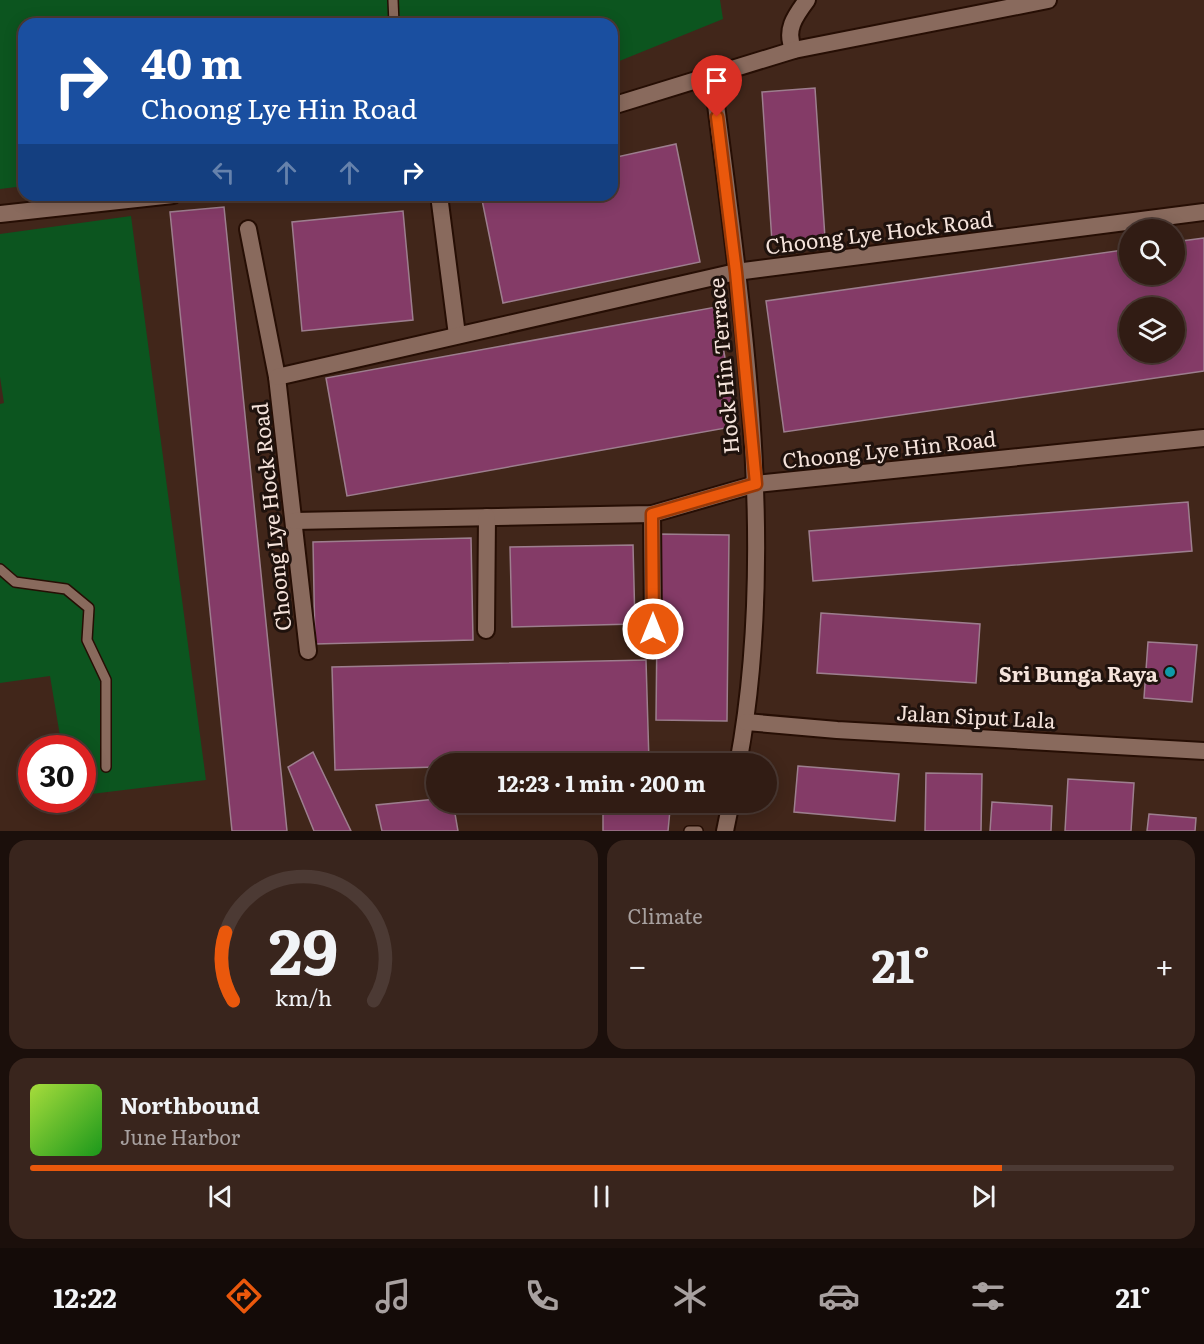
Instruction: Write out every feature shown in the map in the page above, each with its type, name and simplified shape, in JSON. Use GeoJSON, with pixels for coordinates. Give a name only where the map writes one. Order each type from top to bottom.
{"type":"FeatureCollection","features":[{"type":"Feature","properties":{"kind":"street"},"geometry":{"type":"LineString","coordinates":[[794,50],[789,40],[794,17],[807,0]]}},
{"type":"Feature","properties":{"kind":"street"},"geometry":{"type":"LineString","coordinates":[[618,104],[712,73],[794,50],[1048,0]]}},
{"type":"Feature","properties":{"kind":"street","name":"Hock Hin Terrace"},"geometry":{"type":"LineString","coordinates":[[712,73],[736,272],[756,484],[753,625],[746,722],[740,753]]}},
{"type":"Feature","properties":{"kind":"street"},"geometry":{"type":"LineString","coordinates":[[0,214],[118,201]]}},
{"type":"Feature","properties":{"kind":"street"},"geometry":{"type":"LineString","coordinates":[[440,201],[457,335]]}},
{"type":"Feature","properties":{"kind":"street","name":"Choong Lye Hock Road"},"geometry":{"type":"LineString","coordinates":[[277,377],[736,272],[1204,212]]}},
{"type":"Feature","properties":{"kind":"street","name":"Choong Lye Hock Road"},"geometry":{"type":"LineString","coordinates":[[248,229],[277,377],[308,651]]}},
{"type":"Feature","properties":{"kind":"street","name":"Choong Lye Hin Road"},"geometry":{"type":"LineString","coordinates":[[294,521],[652,514],[756,484],[1204,438]]}},
{"type":"Feature","properties":{"kind":"street"},"geometry":{"type":"LineString","coordinates":[[652,514],[653,629]]}},
{"type":"Feature","properties":{"kind":"street"},"geometry":{"type":"LineString","coordinates":[[486,630],[487,517]]}},
{"type":"Feature","properties":{"kind":"street","name":"Jalan Siput Lala"},"geometry":{"type":"LineString","coordinates":[[746,722],[837,730],[1204,751]]}},
{"type":"Feature","properties":{"kind":"street"},"geometry":{"type":"LineString","coordinates":[[725,831],[729,813]]}},
{"type":"Feature","properties":{"kind":"lane"},"geometry":{"type":"LineString","coordinates":[[393,0],[394,18]]}},
{"type":"Feature","properties":{"kind":"lane"},"geometry":{"type":"LineString","coordinates":[[0,569],[15,582],[66,589],[89,608],[87,640],[106,680],[106,767]]}},
{"type":"Feature","properties":{"kind":"lane"},"geometry":{"type":"LineString","coordinates":[[689,831],[698,831]]}},
{"type":"Feature","properties":{"kind":"green space"},"geometry":{"type":"Polygon","coordinates":[[[0,0],[720,0],[723,19],[618,62],[618,18],[18,18],[18,187],[0,189],[0,0]]]}},
{"type":"Feature","properties":{"kind":"green space"},"geometry":{"type":"Polygon","coordinates":[[[131,216],[206,780],[96,793],[96,735],[60,735],[50,676],[0,683],[0,404],[4,403],[0,377],[0,234],[131,216]]]}},
{"type":"Feature","properties":{"kind":"building"},"geometry":{"type":"Polygon","coordinates":[[[815,88],[825,238],[772,242],[762,92],[815,88]]]}},
{"type":"Feature","properties":{"kind":"building"},"geometry":{"type":"Polygon","coordinates":[[[676,144],[700,262],[503,303],[482,201],[618,201],[618,157],[676,144]]]}},
{"type":"Feature","properties":{"kind":"building"},"geometry":{"type":"Polygon","coordinates":[[[224,207],[287,831],[232,831],[170,212],[224,207]]]}},
{"type":"Feature","properties":{"kind":"building"},"geometry":{"type":"Polygon","coordinates":[[[403,211],[413,320],[302,331],[292,222],[403,211]]]}},
{"type":"Feature","properties":{"kind":"building"},"geometry":{"type":"Polygon","coordinates":[[[1204,238],[1204,371],[784,432],[766,301],[1119,251],[1119,285],[1185,285],[1185,241],[1204,238]]]}},
{"type":"Feature","properties":{"kind":"building"},"geometry":{"type":"Polygon","coordinates":[[[716,307],[737,426],[347,496],[326,378],[716,307]]]}},
{"type":"Feature","properties":{"kind":"building"},"geometry":{"type":"Polygon","coordinates":[[[1188,502],[1192,551],[813,581],[809,531],[1188,502]]]}},
{"type":"Feature","properties":{"kind":"building"},"geometry":{"type":"Polygon","coordinates":[[[658,534],[729,535],[727,721],[656,720],[658,534]]]}},
{"type":"Feature","properties":{"kind":"building"},"geometry":{"type":"Polygon","coordinates":[[[471,538],[473,640],[315,644],[313,542],[471,538]]]}},
{"type":"Feature","properties":{"kind":"building"},"geometry":{"type":"Polygon","coordinates":[[[633,545],[635,624],[512,627],[510,547],[633,545]]]}},
{"type":"Feature","properties":{"kind":"building"},"geometry":{"type":"Polygon","coordinates":[[[821,613],[980,624],[976,683],[817,673],[821,613]]]}},
{"type":"Feature","properties":{"kind":"building","name":"Sri Bunga Raya"},"geometry":{"type":"Polygon","coordinates":[[[1148,642],[1197,645],[1192,702],[1144,698],[1148,642]]]}},
{"type":"Feature","properties":{"kind":"building"},"geometry":{"type":"Polygon","coordinates":[[[646,660],[649,753],[426,753],[426,767],[335,770],[332,667],[646,660]]]}},
{"type":"Feature","properties":{"kind":"building"},"geometry":{"type":"Polygon","coordinates":[[[313,752],[351,831],[314,831],[288,767],[313,752]]]}},
{"type":"Feature","properties":{"kind":"building"},"geometry":{"type":"Polygon","coordinates":[[[798,766],[899,774],[895,821],[794,812],[798,766]]]}},
{"type":"Feature","properties":{"kind":"building"},"geometry":{"type":"Polygon","coordinates":[[[926,773],[982,774],[981,831],[925,831],[926,773]]]}},
{"type":"Feature","properties":{"kind":"building"},"geometry":{"type":"Polygon","coordinates":[[[1068,779],[1134,783],[1131,831],[1065,831],[1068,779]]]}},
{"type":"Feature","properties":{"kind":"building"},"geometry":{"type":"Polygon","coordinates":[[[426,800],[426,813],[455,813],[458,831],[382,831],[376,805],[426,800]]]}},
{"type":"Feature","properties":{"kind":"building"},"geometry":{"type":"Polygon","coordinates":[[[992,802],[1052,806],[1051,831],[990,831],[992,802]]]}},
{"type":"Feature","properties":{"kind":"building"},"geometry":{"type":"Polygon","coordinates":[[[603,813],[670,813],[668,831],[603,831],[603,813]]]}},
{"type":"Feature","properties":{"kind":"building"},"geometry":{"type":"Polygon","coordinates":[[[1149,814],[1196,818],[1195,831],[1147,831],[1149,814]]]}},
{"type":"Feature","properties":{"kind":"place","name":"Sri Bunga Raya"},"geometry":{"type":"Point","coordinates":[1170,672]}},
{"type":"Feature","properties":{"kind":"route"},"geometry":{"type":"LineString","coordinates":[[653,629],[652,514],[756,484],[736,272],[717,117]]}}]}
